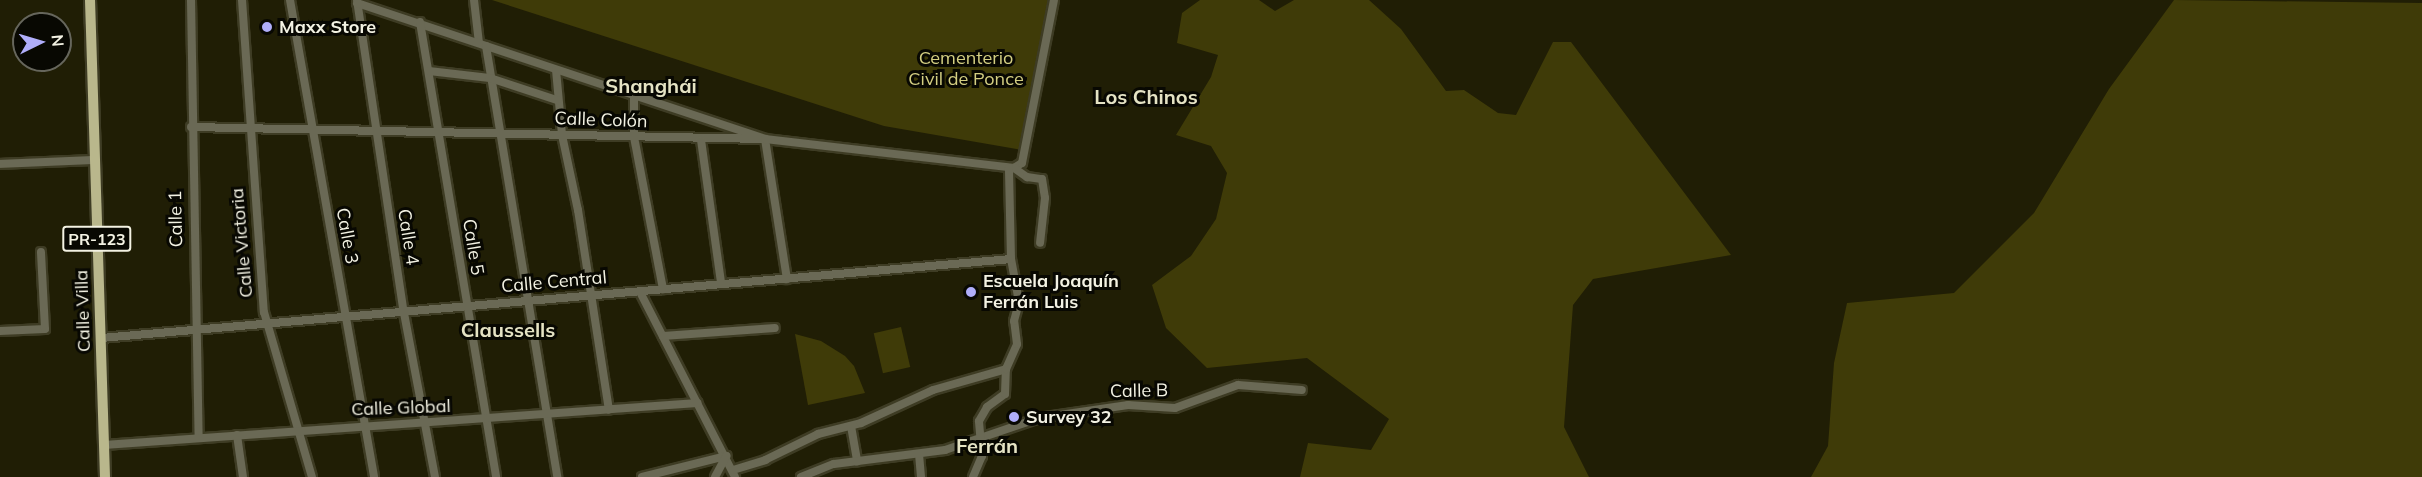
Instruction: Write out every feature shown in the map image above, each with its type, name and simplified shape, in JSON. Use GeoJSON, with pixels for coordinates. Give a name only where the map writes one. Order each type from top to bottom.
{"type":"FeatureCollection","features":[{"type":"Feature","properties":{"kind":"main road","name":"Calle Villa"},"geometry":{"type":"LineString","coordinates":[[90,0],[105,477]]}},
{"type":"Feature","properties":{"kind":"street","name":"Calle 1"},"geometry":{"type":"LineString","coordinates":[[191,0],[191,127],[199,438]]}},
{"type":"Feature","properties":{"kind":"street","name":"Calle Victoria"},"geometry":{"type":"LineString","coordinates":[[242,0],[249,128],[267,324],[312,477]]}},
{"type":"Feature","properties":{"kind":"street","name":"Calle 3"},"geometry":{"type":"LineString","coordinates":[[290,0],[344,318],[374,477]]}},
{"type":"Feature","properties":{"kind":"street"},"geometry":{"type":"LineString","coordinates":[[474,0],[501,133],[557,477]]}},
{"type":"Feature","properties":{"kind":"street"},"geometry":{"type":"LineString","coordinates":[[973,477],[981,459],[977,428],[983,413],[1005,394],[1006,369],[1017,344],[1014,321],[1019,302],[1011,259],[1011,168],[1022,163],[1053,0]]}},
{"type":"Feature","properties":{"kind":"street"},"geometry":{"type":"LineString","coordinates":[[357,1],[634,97],[765,139],[787,279]]}},
{"type":"Feature","properties":{"kind":"street","name":"Calle 4"},"geometry":{"type":"LineString","coordinates":[[357,1],[404,313],[435,477]]}},
{"type":"Feature","properties":{"kind":"street","name":"Calle 5"},"geometry":{"type":"LineString","coordinates":[[420,22],[496,477]]}},
{"type":"Feature","properties":{"kind":"street"},"geometry":{"type":"LineString","coordinates":[[556,70],[556,100],[592,295],[609,410]]}},
{"type":"Feature","properties":{"kind":"street"},"geometry":{"type":"LineString","coordinates":[[429,71],[490,78],[556,100]]}},
{"type":"Feature","properties":{"kind":"street"},"geometry":{"type":"LineString","coordinates":[[634,97],[634,137],[663,289]]}},
{"type":"Feature","properties":{"kind":"street","name":"Calle Colón"},"geometry":{"type":"LineString","coordinates":[[191,127],[501,133],[701,140],[765,139],[898,152],[1011,168],[1027,177],[1042,179],[1045,198],[1040,243]]}},
{"type":"Feature","properties":{"kind":"street"},"geometry":{"type":"LineString","coordinates":[[701,140],[721,283]]}},
{"type":"Feature","properties":{"kind":"street"},"geometry":{"type":"LineString","coordinates":[[0,164],[95,160]]}},
{"type":"Feature","properties":{"kind":"street"},"geometry":{"type":"LineString","coordinates":[[0,331],[45,330],[41,252]]}},
{"type":"Feature","properties":{"kind":"street","name":"Calle Central"},"geometry":{"type":"LineString","coordinates":[[101,338],[1011,259]]}},
{"type":"Feature","properties":{"kind":"street"},"geometry":{"type":"LineString","coordinates":[[640,292],[734,474],[818,434],[851,426],[933,390],[1006,369]]}},
{"type":"Feature","properties":{"kind":"street"},"geometry":{"type":"LineString","coordinates":[[663,336],[775,328]]}},
{"type":"Feature","properties":{"kind":"street","name":"Calle B"},"geometry":{"type":"LineString","coordinates":[[801,477],[834,464],[919,454],[979,440],[1024,423],[1062,415],[1128,405],[1175,408],[1238,385],[1302,390]]}},
{"type":"Feature","properties":{"kind":"street","name":"Calle Global"},"geometry":{"type":"LineString","coordinates":[[104,445],[364,425],[487,421],[698,403]]}},
{"type":"Feature","properties":{"kind":"street"},"geometry":{"type":"LineString","coordinates":[[851,426],[857,461]]}},
{"type":"Feature","properties":{"kind":"street"},"geometry":{"type":"LineString","coordinates":[[237,435],[243,477]]}},
{"type":"Feature","properties":{"kind":"street"},"geometry":{"type":"LineString","coordinates":[[919,454],[921,477]]}},
{"type":"Feature","properties":{"kind":"street"},"geometry":{"type":"LineString","coordinates":[[642,477],[726,456]]}},
{"type":"Feature","properties":{"kind":"street"},"geometry":{"type":"LineString","coordinates":[[715,477],[726,456]]}},
{"type":"Feature","properties":{"kind":"green space","name":"Cementerio Civil de Ponce"},"geometry":{"type":"Polygon","coordinates":[[[492,0],[1050,0],[1022,150],[884,126],[492,0]]]}},
{"type":"Feature","properties":{"kind":"green space"},"geometry":{"type":"Polygon","coordinates":[[[1200,0],[1259,0],[1275,11],[1294,0],[1369,0],[1401,29],[1446,91],[1464,90],[1498,113],[1516,115],[1553,42],[1571,42],[1731,255],[1593,279],[1573,305],[1564,427],[1589,477],[1300,477],[1308,443],[1371,450],[1389,419],[1307,358],[1207,368],[1166,328],[1152,285],[1191,256],[1216,219],[1227,173],[1211,146],[1176,135],[1211,77],[1218,55],[1177,43],[1182,13],[1200,0]]]}},
{"type":"Feature","properties":{"kind":"green space"},"geometry":{"type":"Polygon","coordinates":[[[2174,0],[2422,3],[2422,477],[1811,477],[1828,446],[1834,363],[1847,303],[1954,293],[2034,213],[2109,89],[2174,0]]]}},
{"type":"Feature","properties":{"kind":"green space"},"geometry":{"type":"Polygon","coordinates":[[[901,327],[910,367],[883,373],[874,333],[901,327]]]}},
{"type":"Feature","properties":{"kind":"green space"},"geometry":{"type":"Polygon","coordinates":[[[795,334],[821,341],[845,356],[854,366],[865,393],[808,405],[795,334]]]}},
{"type":"Feature","properties":{"kind":"place","name":"Maxx Store"},"geometry":{"type":"Point","coordinates":[267,27]}},
{"type":"Feature","properties":{"kind":"place","name":"Escuela Joaquín Ferrán Luis"},"geometry":{"type":"Point","coordinates":[971,292]}},
{"type":"Feature","properties":{"kind":"place","name":"Survey 32"},"geometry":{"type":"Point","coordinates":[1014,417]}},
{"type":"Feature","properties":{"kind":"district","name":"Shanghái"},"geometry":{"type":"Point","coordinates":[651,85]}},
{"type":"Feature","properties":{"kind":"district","name":"Los Chinos"},"geometry":{"type":"Point","coordinates":[1146,96]}},
{"type":"Feature","properties":{"kind":"district","name":"Claussells"},"geometry":{"type":"Point","coordinates":[508,329]}},
{"type":"Feature","properties":{"kind":"district","name":"Ferrán"},"geometry":{"type":"Point","coordinates":[987,445]}}]}
